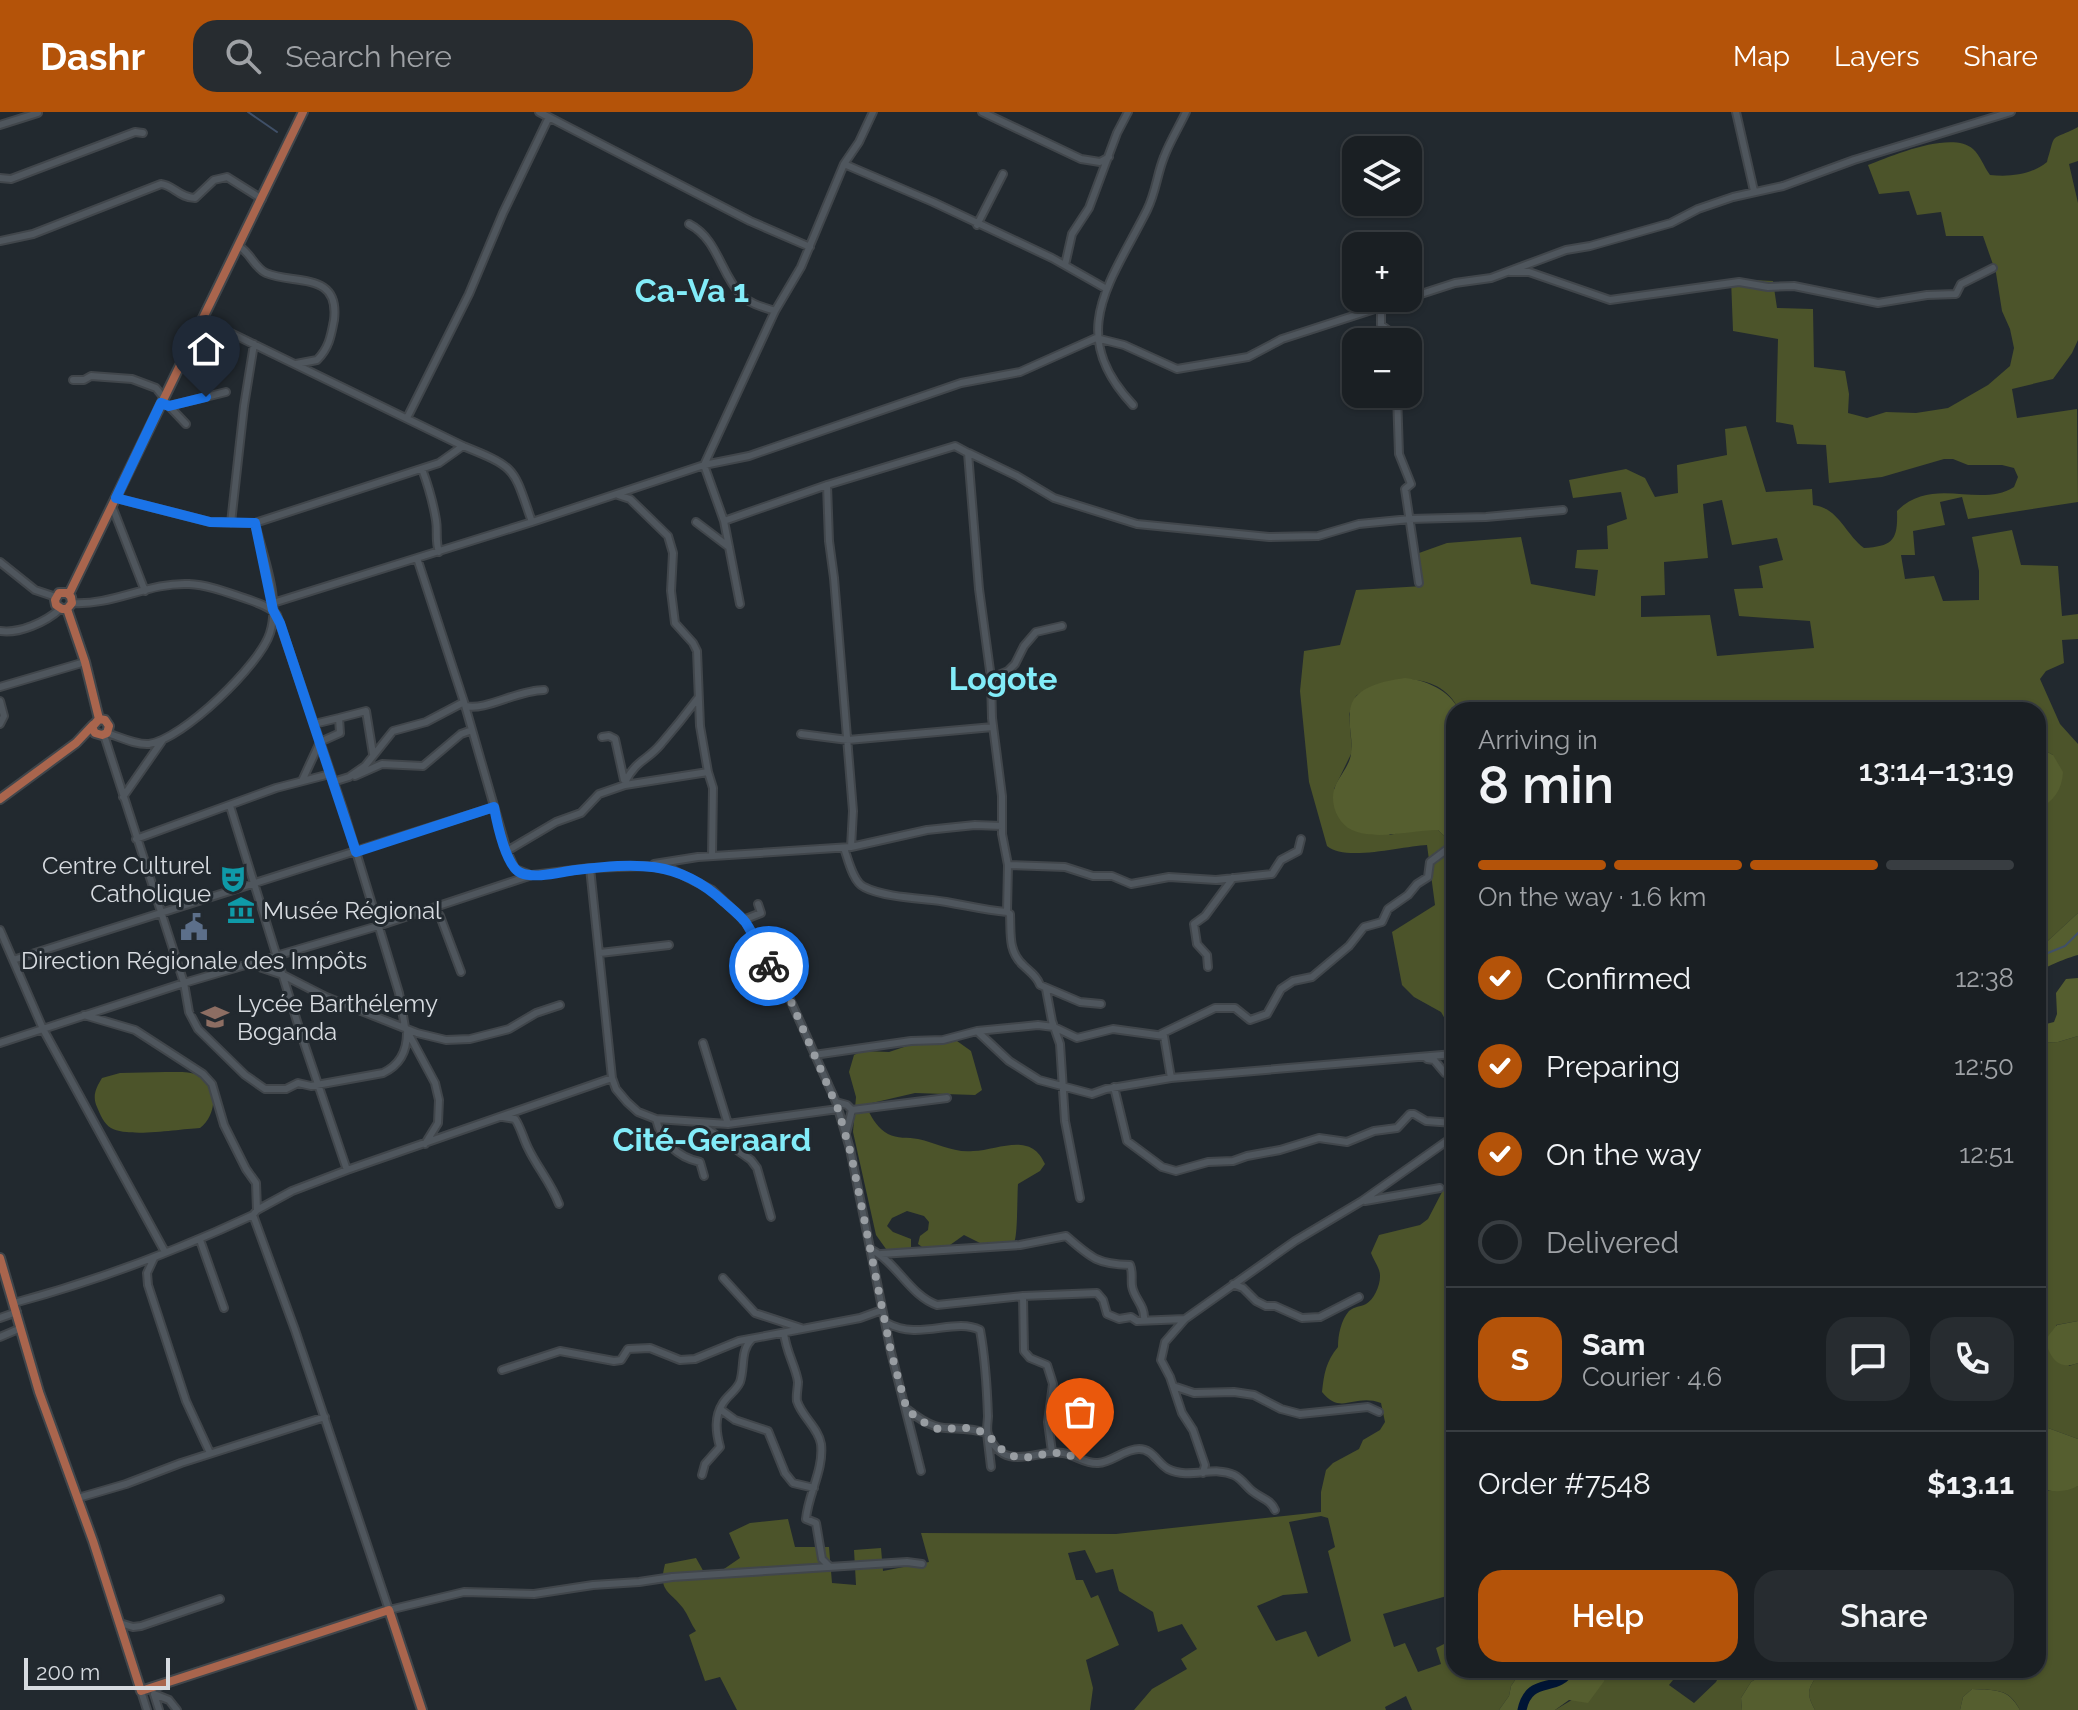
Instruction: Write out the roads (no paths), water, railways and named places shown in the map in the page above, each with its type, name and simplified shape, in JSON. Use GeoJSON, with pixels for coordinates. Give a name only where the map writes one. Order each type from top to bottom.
{"type":"FeatureCollection","features":[{"type":"Feature","properties":{"kind":"main road"},"geometry":{"type":"LineString","coordinates":[[67,604],[303,112]]}},
{"type":"Feature","properties":{"kind":"main road"},"geometry":{"type":"LineString","coordinates":[[67,604],[56,605],[56,597],[61,592],[67,604],[85,662],[96,722],[93,730],[103,734]]}},
{"type":"Feature","properties":{"kind":"main road"},"geometry":{"type":"LineString","coordinates":[[1,795],[76,743],[96,722],[108,722],[103,734],[76,743]]}},
{"type":"Feature","properties":{"kind":"main road"},"geometry":{"type":"LineString","coordinates":[[0,1258],[39,1392],[78,1498],[141,1691],[153,1690],[389,1610],[422,1710]]}},
{"type":"Feature","properties":{"kind":"street"},"geometry":{"type":"LineString","coordinates":[[539,112],[750,221],[810,247]]}},
{"type":"Feature","properties":{"kind":"street"},"geometry":{"type":"LineString","coordinates":[[740,604],[724,521],[704,465],[775,311],[810,247],[844,164],[873,112]]}},
{"type":"Feature","properties":{"kind":"street"},"geometry":{"type":"LineString","coordinates":[[982,112],[1081,159],[1100,162],[1109,157]]}},
{"type":"Feature","properties":{"kind":"street"},"geometry":{"type":"LineString","coordinates":[[1065,265],[1072,234],[1089,208],[1128,112]]}},
{"type":"Feature","properties":{"kind":"street"},"geometry":{"type":"LineString","coordinates":[[1133,405],[1107,370],[1096,338],[1105,288],[1152,199],[1165,155],[1186,112]]}},
{"type":"Feature","properties":{"kind":"street"},"geometry":{"type":"LineString","coordinates":[[1736,112],[1754,191]]}},
{"type":"Feature","properties":{"kind":"street"},"geometry":{"type":"LineString","coordinates":[[1422,294],[1455,283],[1487,279],[1566,250],[1671,223],[1698,209],[1754,191],[1783,186],[1854,160],[2011,112]]}},
{"type":"Feature","properties":{"kind":"street"},"geometry":{"type":"LineString","coordinates":[[0,125],[38,113]]}},
{"type":"Feature","properties":{"kind":"street"},"geometry":{"type":"LineString","coordinates":[[407,418],[456,314],[469,294],[549,117]]}},
{"type":"Feature","properties":{"kind":"street"},"geometry":{"type":"LineString","coordinates":[[0,178],[11,179],[135,132],[143,133]]}},
{"type":"Feature","properties":{"kind":"street"},"geometry":{"type":"LineString","coordinates":[[844,164],[1065,265],[1105,288]]}},
{"type":"Feature","properties":{"kind":"street"},"geometry":{"type":"LineString","coordinates":[[977,225],[1003,174]]}},
{"type":"Feature","properties":{"kind":"street"},"geometry":{"type":"LineString","coordinates":[[0,241],[33,234],[161,184],[185,197],[195,198],[214,180],[227,177],[262,199]]}},
{"type":"Feature","properties":{"kind":"street"},"geometry":{"type":"LineString","coordinates":[[689,224],[705,235],[742,296],[753,304],[775,311]]}},
{"type":"Feature","properties":{"kind":"street"},"geometry":{"type":"LineString","coordinates":[[240,247],[249,253],[262,271],[276,276],[306,279],[320,285],[331,295],[335,310],[328,345],[317,360],[293,364]]}},
{"type":"Feature","properties":{"kind":"street"},"geometry":{"type":"LineString","coordinates":[[1506,272],[1529,272],[1610,300],[1739,282],[1768,287],[1794,286],[1878,303],[1956,294],[1961,284],[1993,268]]}},
{"type":"Feature","properties":{"kind":"street"},"geometry":{"type":"LineString","coordinates":[[0,631],[8,632],[40,622],[67,604],[101,603],[145,591],[191,584],[273,606],[704,465],[749,456],[961,383],[1020,372],[1096,338],[1124,345],[1169,367],[1192,368],[1209,362],[1248,357],[1282,339],[1366,312]]}},
{"type":"Feature","properties":{"kind":"street"},"geometry":{"type":"LineString","coordinates":[[204,320],[509,467],[516,476],[532,522]]}},
{"type":"Feature","properties":{"kind":"street"},"geometry":{"type":"LineString","coordinates":[[231,523],[254,344]]}},
{"type":"Feature","properties":{"kind":"street"},"geometry":{"type":"LineString","coordinates":[[73,380],[91,376],[132,379],[156,388],[165,403],[186,424]]}},
{"type":"Feature","properties":{"kind":"street"},"geometry":{"type":"LineString","coordinates":[[165,403],[226,392]]}},
{"type":"Feature","properties":{"kind":"street"},"geometry":{"type":"LineString","coordinates":[[1397,408],[1399,454],[1411,484],[1405,489],[1419,583]]}},
{"type":"Feature","properties":{"kind":"street"},"geometry":{"type":"LineString","coordinates":[[114,502],[199,520],[255,523],[439,463],[463,446]]}},
{"type":"Feature","properties":{"kind":"street"},"geometry":{"type":"LineString","coordinates":[[724,521],[827,485],[955,446],[1054,498],[1137,524],[1269,537],[1318,536],[1359,524],[1563,510]]}},
{"type":"Feature","properties":{"kind":"street"},"geometry":{"type":"LineString","coordinates":[[968,453],[1008,865],[1007,912],[1010,914],[1011,950],[1046,989],[1080,1002],[1101,1004]]}},
{"type":"Feature","properties":{"kind":"street"},"geometry":{"type":"LineString","coordinates":[[422,469],[430,489],[439,552]]}},
{"type":"Feature","properties":{"kind":"street"},"geometry":{"type":"LineString","coordinates":[[827,485],[829,541],[853,811],[847,848],[858,882],[865,888],[911,900],[931,900],[971,909],[1007,912]]}},
{"type":"Feature","properties":{"kind":"street"},"geometry":{"type":"LineString","coordinates":[[617,495],[630,499],[645,512],[671,542],[675,623],[697,651],[698,698],[713,788],[712,856]]}},
{"type":"Feature","properties":{"kind":"street"},"geometry":{"type":"LineString","coordinates":[[114,502],[145,591]]}},
{"type":"Feature","properties":{"kind":"street"},"geometry":{"type":"LineString","coordinates":[[696,522],[729,547]]}},
{"type":"Feature","properties":{"kind":"street"},"geometry":{"type":"LineString","coordinates":[[103,734],[184,983],[189,1012],[198,1029],[258,1086],[274,1089],[286,1089],[298,1083],[317,1085],[390,1069],[398,1063],[406,1048],[399,993],[332,778],[273,606],[255,523]]}},
{"type":"Feature","properties":{"kind":"street"},"geometry":{"type":"LineString","coordinates":[[417,558],[465,704],[511,864],[522,873],[532,875]]}},
{"type":"Feature","properties":{"kind":"street"},"geometry":{"type":"LineString","coordinates":[[0,562],[35,590],[56,597]]}},
{"type":"Feature","properties":{"kind":"street"},"geometry":{"type":"LineString","coordinates":[[103,734],[143,744],[162,740],[192,721],[251,666],[270,633],[273,606]]}},
{"type":"Feature","properties":{"kind":"street"},"geometry":{"type":"LineString","coordinates":[[991,678],[1008,671],[1015,664],[1036,632],[1062,626]]}},
{"type":"Feature","properties":{"kind":"street"},"geometry":{"type":"LineString","coordinates":[[0,688],[85,662]]}},
{"type":"Feature","properties":{"kind":"street"},"geometry":{"type":"LineString","coordinates":[[470,722],[476,709],[511,695],[544,690]]}},
{"type":"Feature","properties":{"kind":"street"},"geometry":{"type":"LineString","coordinates":[[625,784],[636,763],[651,754],[677,728],[698,698]]}},
{"type":"Feature","properties":{"kind":"street"},"geometry":{"type":"LineString","coordinates":[[0,701],[4,716],[0,724]]}},
{"type":"Feature","properties":{"kind":"street"},"geometry":{"type":"LineString","coordinates":[[349,777],[365,766],[393,731],[426,722],[465,704],[476,709]]}},
{"type":"Feature","properties":{"kind":"street"},"geometry":{"type":"LineString","coordinates":[[314,724],[366,711],[373,754]]}},
{"type":"Feature","properties":{"kind":"street"},"geometry":{"type":"LineString","coordinates":[[302,781],[320,742],[340,733],[339,718]]}},
{"type":"Feature","properties":{"kind":"street"},"geometry":{"type":"LineString","coordinates":[[801,734],[848,740],[993,727]]}},
{"type":"Feature","properties":{"kind":"street"},"geometry":{"type":"LineString","coordinates":[[136,839],[302,781],[349,777],[382,764],[423,766],[461,734],[472,730]]}},
{"type":"Feature","properties":{"kind":"street"},"geometry":{"type":"LineString","coordinates":[[602,737],[615,739],[625,784]]}},
{"type":"Feature","properties":{"kind":"street"},"geometry":{"type":"LineString","coordinates":[[123,797],[162,740]]}},
{"type":"Feature","properties":{"kind":"street"},"geometry":{"type":"LineString","coordinates":[[507,851],[556,822],[581,813],[599,794],[625,784],[708,772]]}},
{"type":"Feature","properties":{"kind":"street"},"geometry":{"type":"LineString","coordinates":[[230,806],[317,1085],[347,1170]]}},
{"type":"Feature","properties":{"kind":"street"},"geometry":{"type":"LineString","coordinates":[[13,960],[494,807]]}},
{"type":"Feature","properties":{"kind":"street"},"geometry":{"type":"LineString","coordinates":[[0,1043],[532,875],[590,868],[647,866],[712,856],[847,848],[916,835],[919,831],[975,825],[1002,826]]}},
{"type":"Feature","properties":{"kind":"street"},"geometry":{"type":"LineString","coordinates":[[1008,865],[1065,867],[1093,876],[1112,876],[1131,884],[1169,877],[1216,880],[1272,874],[1281,860],[1298,851],[1301,839]]}},
{"type":"Feature","properties":{"kind":"street"},"geometry":{"type":"LineString","coordinates":[[814,1055],[1038,1025],[1054,1027],[1077,1038],[1113,1029],[1161,1034],[1215,1008],[1235,1008],[1250,1020],[1267,1014],[1281,989],[1293,981],[1312,977],[1349,946],[1364,927],[1382,922],[1388,909],[1428,877],[1430,862],[1446,850]]}},
{"type":"Feature","properties":{"kind":"street"},"geometry":{"type":"LineString","coordinates":[[505,883],[511,864]]}},
{"type":"Feature","properties":{"kind":"street"},"geometry":{"type":"LineString","coordinates":[[647,866],[673,870],[712,890],[743,920],[789,997],[837,1106],[846,1135],[891,1352],[921,1471]]}},
{"type":"Feature","properties":{"kind":"street"},"geometry":{"type":"LineString","coordinates":[[590,868],[612,1078],[616,1089],[627,1102],[638,1112],[656,1119],[728,1124],[837,1106],[847,1105],[852,1110]]}},
{"type":"Feature","properties":{"kind":"street"},"geometry":{"type":"LineString","coordinates":[[1208,967],[1207,955],[1197,944],[1194,924],[1205,916],[1233,878]]}},
{"type":"Feature","properties":{"kind":"street"},"geometry":{"type":"LineString","coordinates":[[743,920],[761,913],[758,904]]}},
{"type":"Feature","properties":{"kind":"street"},"geometry":{"type":"LineString","coordinates":[[434,908],[440,916],[461,972]]}},
{"type":"Feature","properties":{"kind":"street"},"geometry":{"type":"LineString","coordinates":[[0,930],[43,1029],[165,1252]]}},
{"type":"Feature","properties":{"kind":"street"},"geometry":{"type":"LineString","coordinates":[[600,953],[669,945]]}},
{"type":"Feature","properties":{"kind":"street"},"geometry":{"type":"LineString","coordinates":[[0,953],[8,948]]}},
{"type":"Feature","properties":{"kind":"street"},"geometry":{"type":"LineString","coordinates":[[250,964],[283,975],[326,997],[406,1030],[446,1040],[470,1039],[509,1029],[536,1013],[560,1005]]}},
{"type":"Feature","properties":{"kind":"street"},"geometry":{"type":"LineString","coordinates":[[1046,989],[1060,1044],[1065,1121],[1080,1198]]}},
{"type":"Feature","properties":{"kind":"street"},"geometry":{"type":"LineString","coordinates":[[84,1015],[135,1030],[203,1074],[212,1084],[224,1125],[256,1183],[255,1213],[389,1610],[464,1592],[534,1594],[672,1577],[907,1562],[922,1564]]}},
{"type":"Feature","properties":{"kind":"street"},"geometry":{"type":"LineString","coordinates":[[406,1030],[431,1074],[439,1100],[437,1127],[425,1144]]}},
{"type":"Feature","properties":{"kind":"street"},"geometry":{"type":"LineString","coordinates":[[977,1031],[1009,1061],[1039,1080],[1092,1094],[1114,1087],[1171,1078],[1446,1055]]}},
{"type":"Feature","properties":{"kind":"street"},"geometry":{"type":"LineString","coordinates":[[1161,1034],[1166,1042],[1171,1078]]}},
{"type":"Feature","properties":{"kind":"street"},"geometry":{"type":"LineString","coordinates":[[703,1043],[728,1124]]}},
{"type":"Feature","properties":{"kind":"street"},"geometry":{"type":"LineString","coordinates":[[1424,1057],[1434,1060],[1446,1073]]}},
{"type":"Feature","properties":{"kind":"street"},"geometry":{"type":"LineString","coordinates":[[0,1318],[15,1308],[200,1240],[292,1191],[612,1078]]}},
{"type":"Feature","properties":{"kind":"street"},"geometry":{"type":"LineString","coordinates":[[1114,1087],[1127,1141],[1171,1171],[1208,1162],[1233,1161],[1319,1138],[1347,1142],[1374,1131],[1397,1128],[1410,1114],[1426,1121],[1446,1122]]}},
{"type":"Feature","properties":{"kind":"street"},"geometry":{"type":"LineString","coordinates":[[852,1110],[947,1098]]}},
{"type":"Feature","properties":{"kind":"street"},"geometry":{"type":"LineString","coordinates":[[846,1135],[852,1110]]}},
{"type":"Feature","properties":{"kind":"street"},"geometry":{"type":"LineString","coordinates":[[502,1117],[515,1119],[518,1123],[559,1204]]}},
{"type":"Feature","properties":{"kind":"street"},"geometry":{"type":"LineString","coordinates":[[656,1119],[663,1140],[682,1155],[700,1162],[704,1176]]}},
{"type":"Feature","properties":{"kind":"street"},"geometry":{"type":"LineString","coordinates":[[697,1122],[751,1160],[757,1168],[771,1217]]}},
{"type":"Feature","properties":{"kind":"street"},"geometry":{"type":"LineString","coordinates":[[1203,1473],[1205,1465],[1193,1430],[1182,1413],[1161,1360],[1161,1351],[1170,1333],[1295,1241],[1362,1201],[1446,1142]]}},
{"type":"Feature","properties":{"kind":"street"},"geometry":{"type":"LineString","coordinates":[[1362,1201],[1397,1197],[1424,1188],[1440,1188]]}},
{"type":"Feature","properties":{"kind":"street"},"geometry":{"type":"LineString","coordinates":[[881,1254],[1020,1245],[1066,1236],[1096,1261],[1133,1268],[1132,1287],[1142,1303],[1144,1319]]}},
{"type":"Feature","properties":{"kind":"street"},"geometry":{"type":"LineString","coordinates":[[200,1240],[224,1308]]}},
{"type":"Feature","properties":{"kind":"street"},"geometry":{"type":"LineString","coordinates":[[870,1249],[881,1254],[925,1301],[937,1305],[1023,1296],[1097,1293],[1103,1300],[1107,1314],[1119,1319],[1185,1319]]}},
{"type":"Feature","properties":{"kind":"street"},"geometry":{"type":"LineString","coordinates":[[155,1257],[147,1273],[148,1285],[186,1401],[210,1453]]}},
{"type":"Feature","properties":{"kind":"street"},"geometry":{"type":"LineString","coordinates":[[723,1278],[755,1313],[803,1329]]}},
{"type":"Feature","properties":{"kind":"street"},"geometry":{"type":"LineString","coordinates":[[1233,1284],[1266,1306],[1275,1306],[1302,1318],[1320,1317],[1359,1297]]}},
{"type":"Feature","properties":{"kind":"street"},"geometry":{"type":"LineString","coordinates":[[1023,1296],[1024,1351],[1030,1358],[1047,1365],[1053,1384],[1048,1422],[1052,1452]]}},
{"type":"Feature","properties":{"kind":"street"},"geometry":{"type":"LineString","coordinates":[[502,1370],[560,1351],[614,1361],[621,1360],[628,1349],[650,1348],[680,1360],[695,1359],[752,1339],[860,1318],[882,1310]]}},
{"type":"Feature","properties":{"kind":"street"},"geometry":{"type":"LineString","coordinates":[[887,1323],[906,1331],[964,1327],[980,1330],[991,1467]]}},
{"type":"Feature","properties":{"kind":"street"},"geometry":{"type":"LineString","coordinates":[[0,1337],[21,1328]]}},
{"type":"Feature","properties":{"kind":"street"},"geometry":{"type":"LineString","coordinates":[[784,1333],[788,1357],[798,1381],[797,1399],[806,1420],[820,1439],[821,1456],[806,1519],[816,1523],[822,1559],[830,1567]]}},
{"type":"Feature","properties":{"kind":"street"},"geometry":{"type":"LineString","coordinates":[[702,1475],[705,1464],[720,1447],[715,1432],[720,1409],[740,1382],[745,1345],[752,1339]]}},
{"type":"Feature","properties":{"kind":"street"},"geometry":{"type":"LineString","coordinates":[[1173,1386],[1194,1393],[1254,1395],[1281,1409],[1300,1414],[1368,1407],[1379,1412]]}},
{"type":"Feature","properties":{"kind":"street"},"geometry":{"type":"LineString","coordinates":[[720,1409],[735,1420],[768,1431],[785,1473],[793,1483],[814,1488]]}},
{"type":"Feature","properties":{"kind":"street"},"geometry":{"type":"LineString","coordinates":[[907,1410],[938,1429],[968,1428],[987,1433],[998,1449],[1015,1457],[1062,1452],[1098,1463],[1125,1452],[1144,1449],[1166,1468],[1184,1474],[1222,1471],[1231,1474],[1253,1492],[1271,1501],[1275,1510]]}},
{"type":"Feature","properties":{"kind":"street"},"geometry":{"type":"LineString","coordinates":[[78,1498],[325,1417]]}},
{"type":"Feature","properties":{"kind":"street"},"geometry":{"type":"LineString","coordinates":[[120,1623],[141,1626],[220,1599]]}},
{"type":"Feature","properties":{"kind":"street"},"geometry":{"type":"LineString","coordinates":[[153,1690],[159,1710]]}},
{"type":"Feature","properties":{"kind":"street"},"geometry":{"type":"LineString","coordinates":[[153,1690],[169,1700],[177,1710]]}},
{"type":"Feature","properties":{"kind":"street"},"geometry":{"type":"LineString","coordinates":[[141,1691],[147,1710]]}},
{"type":"Feature","properties":{"kind":"waterway"},"geometry":{"type":"LineString","coordinates":[[248,112],[277,132]]}},
{"type":"Feature","properties":{"kind":"waterway"},"geometry":{"type":"LineString","coordinates":[[2046,954],[2065,946],[2078,933]]}},
{"type":"Feature","properties":{"kind":"waterway"},"geometry":{"type":"LineString","coordinates":[[1522,1710],[1531,1692],[1563,1678]]}},
{"type":"Feature","properties":{"kind":"place","name":"Centre Culturel Catholique"},"geometry":{"type":"Point","coordinates":[233,879]}},
{"type":"Feature","properties":{"kind":"place","name":"Musée Régional"},"geometry":{"type":"Point","coordinates":[241,910]}},
{"type":"Feature","properties":{"kind":"place","name":"Direction Régionale des Impôts"},"geometry":{"type":"Point","coordinates":[194,927]}},
{"type":"Feature","properties":{"kind":"place","name":"Lycée Barthélemy Boganda"},"geometry":{"type":"Point","coordinates":[215,1017]}},
{"type":"Feature","properties":{"kind":"district","name":"Ca-Va 1"},"geometry":{"type":"Point","coordinates":[692,290]}},
{"type":"Feature","properties":{"kind":"district","name":"Logote"},"geometry":{"type":"Point","coordinates":[1003,678]}},
{"type":"Feature","properties":{"kind":"district","name":"Cité-Geraard"},"geometry":{"type":"Point","coordinates":[712,1139]}}]}
